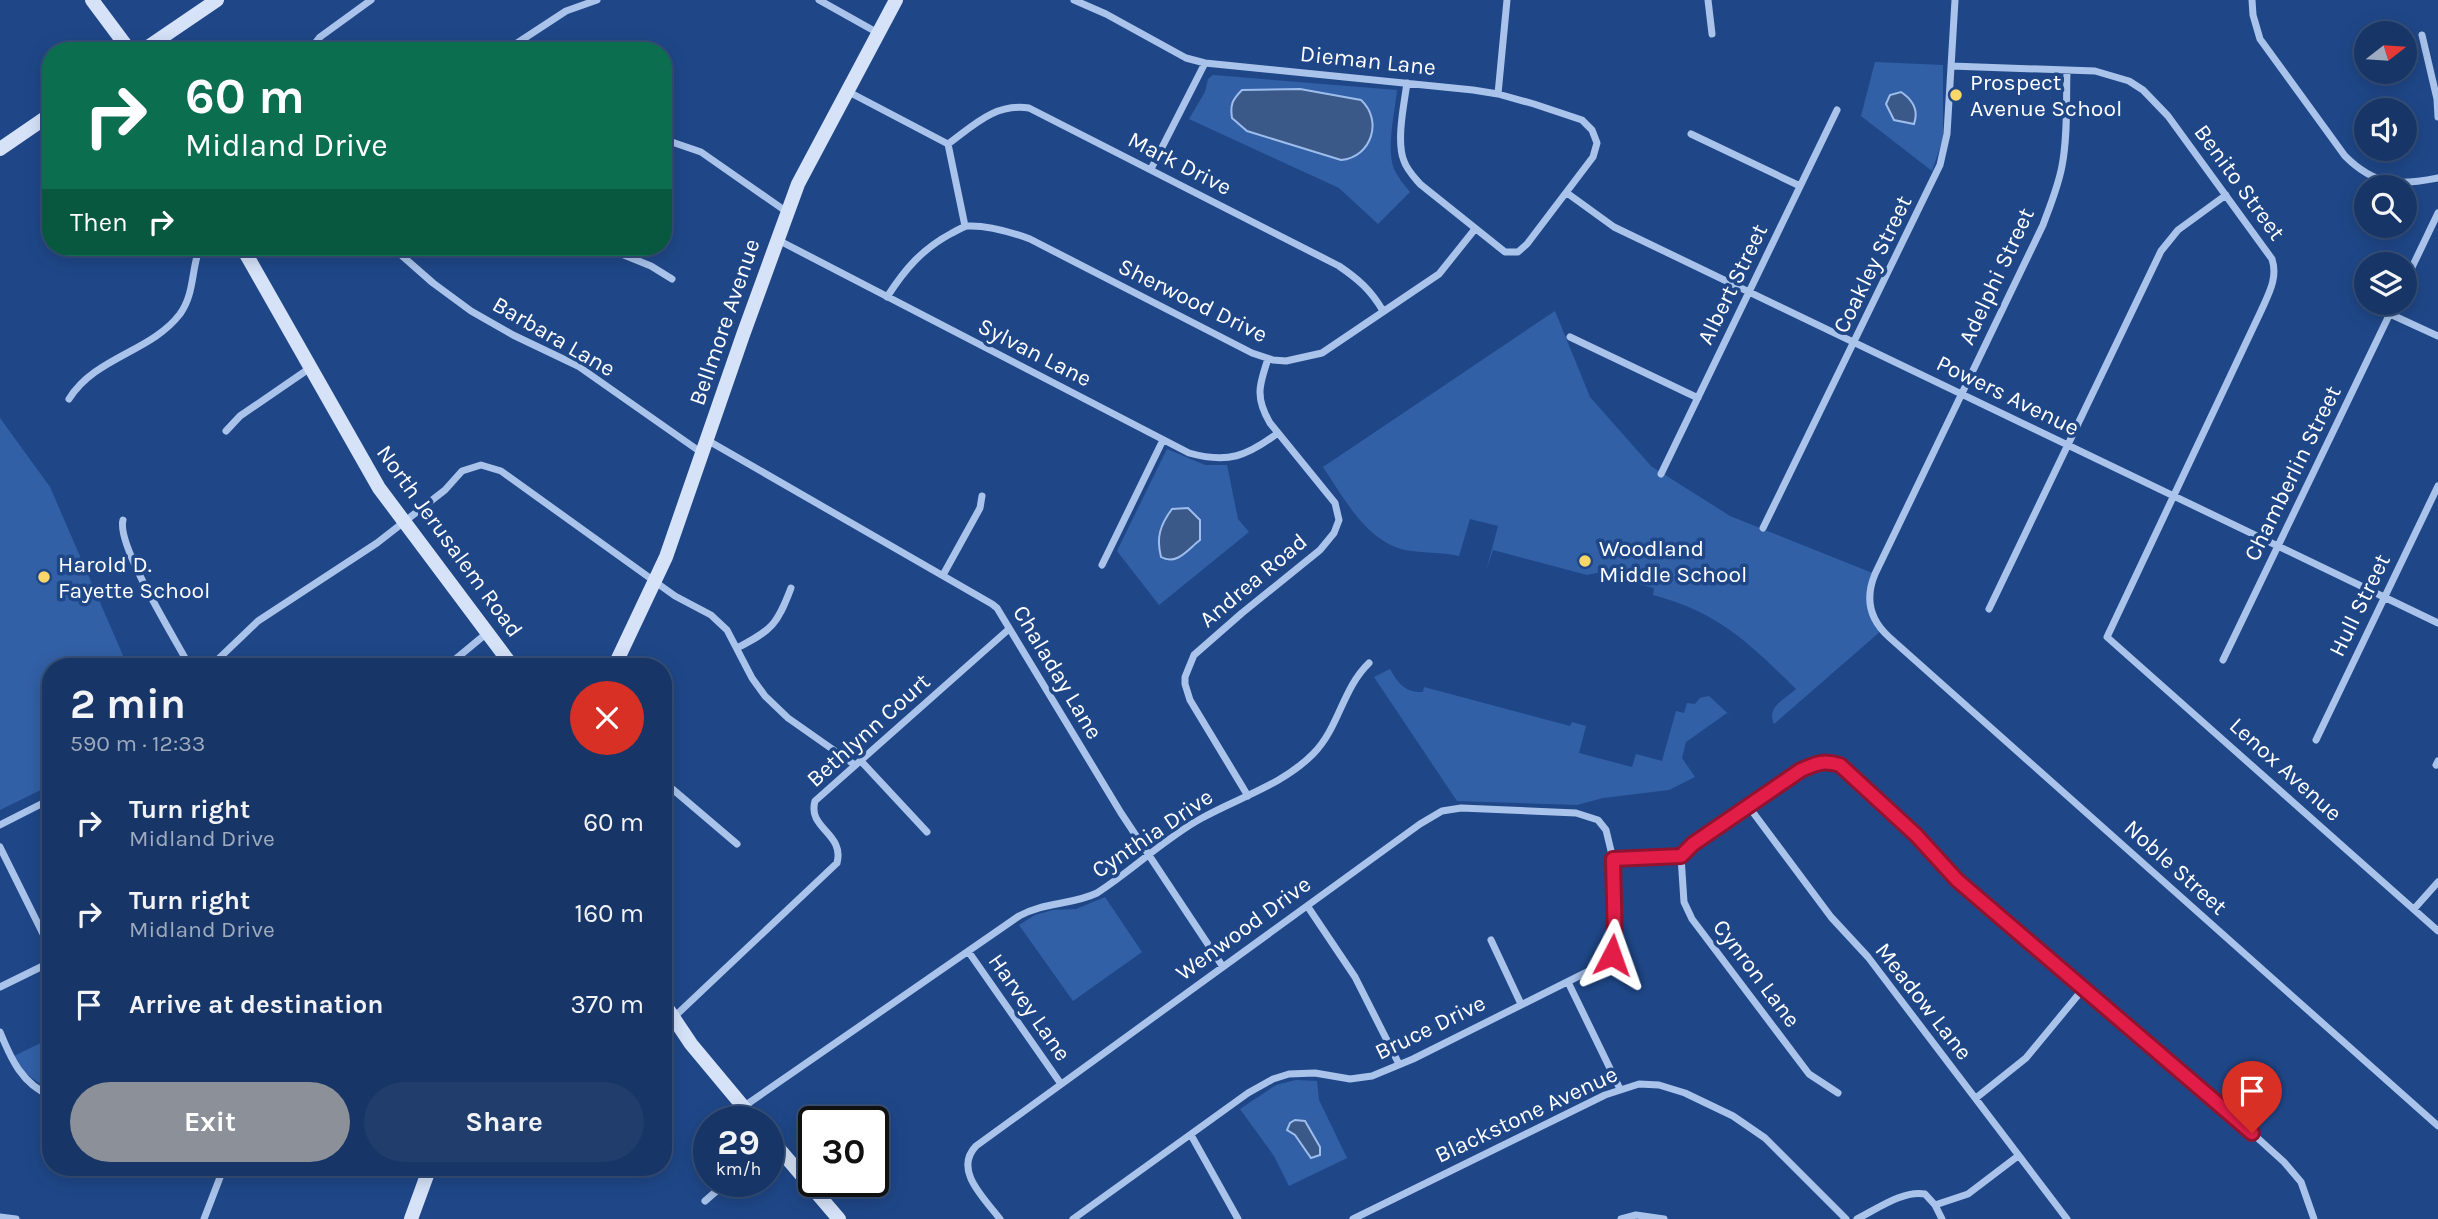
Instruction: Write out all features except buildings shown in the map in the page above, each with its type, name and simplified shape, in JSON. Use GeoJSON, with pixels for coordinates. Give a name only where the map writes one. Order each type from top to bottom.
{"type":"FeatureCollection","features":[{"type":"Feature","properties":{"kind":"main road"},"geometry":{"type":"LineString","coordinates":[[92,0],[123,42]]}},
{"type":"Feature","properties":{"kind":"main road"},"geometry":{"type":"LineString","coordinates":[[155,42],[218,0]]}},
{"type":"Feature","properties":{"kind":"main road","name":"Bellmore Avenue"},"geometry":{"type":"LineString","coordinates":[[618,658],[666,557],[787,212],[811,157],[896,0]]}},
{"type":"Feature","properties":{"kind":"main road"},"geometry":{"type":"LineString","coordinates":[[0,149],[42,120]]}},
{"type":"Feature","properties":{"kind":"main road","name":"North Jerusalem Road"},"geometry":{"type":"LineString","coordinates":[[247,256],[379,488],[506,658]]}},
{"type":"Feature","properties":{"kind":"main road"},"geometry":{"type":"LineString","coordinates":[[672,1020],[742,1106]]}},
{"type":"Feature","properties":{"kind":"main road"},"geometry":{"type":"LineString","coordinates":[[784,1157],[839,1219]]}},
{"type":"Feature","properties":{"kind":"main road"},"geometry":{"type":"LineString","coordinates":[[411,1219],[427,1176]]}},
{"type":"Feature","properties":{"kind":"street"},"geometry":{"type":"LineString","coordinates":[[316,42],[371,0]]}},
{"type":"Feature","properties":{"kind":"street"},"geometry":{"type":"LineString","coordinates":[[518,42],[566,11],[597,0]]}},
{"type":"Feature","properties":{"kind":"street"},"geometry":{"type":"LineString","coordinates":[[819,0],[878,33]]}},
{"type":"Feature","properties":{"kind":"street","name":"Dieman Lane"},"geometry":{"type":"LineString","coordinates":[[1074,0],[1106,14],[1186,58],[1205,63],[1406,83],[1497,94],[1582,120],[1592,130],[1597,143],[1593,157],[1527,244],[1517,252],[1505,252],[1475,229],[1420,184],[1404,162],[1401,137],[1406,83]]}},
{"type":"Feature","properties":{"kind":"street"},"geometry":{"type":"LineString","coordinates":[[1497,94],[1507,0]]}},
{"type":"Feature","properties":{"kind":"street"},"geometry":{"type":"LineString","coordinates":[[1708,0],[1712,34]]}},
{"type":"Feature","properties":{"kind":"street","name":"Coakley Street"},"geometry":{"type":"LineString","coordinates":[[1763,528],[1940,165],[1947,134],[1955,0]]}},
{"type":"Feature","properties":{"kind":"street"},"geometry":{"type":"LineString","coordinates":[[2252,0],[2260,39],[2345,156],[2359,170],[2391,184],[2438,178]]}},
{"type":"Feature","properties":{"kind":"street"},"geometry":{"type":"LineString","coordinates":[[2422,34],[2437,99],[2438,117]]}},
{"type":"Feature","properties":{"kind":"street"},"geometry":{"type":"LineString","coordinates":[[1151,169],[1205,63]]}},
{"type":"Feature","properties":{"kind":"street","name":"Benito Street"},"geometry":{"type":"LineString","coordinates":[[1951,66],[2095,71],[2129,81],[2143,90],[2168,116],[2272,259],[2275,268],[2274,282],[2107,637]]}},
{"type":"Feature","properties":{"kind":"street","name":"Adelphi Street"},"geometry":{"type":"LineString","coordinates":[[1889,636],[1877,625],[1871,611],[1869,596],[1872,581],[2043,225],[2062,166],[2067,71]]}},
{"type":"Feature","properties":{"kind":"street"},"geometry":{"type":"LineString","coordinates":[[846,91],[947,144],[965,226],[921,252],[906,267],[887,297]]}},
{"type":"Feature","properties":{"kind":"street","name":"Mark Drive"},"geometry":{"type":"LineString","coordinates":[[947,144],[992,111],[1009,106],[1029,108],[1339,267],[1360,280],[1383,311]]}},
{"type":"Feature","properties":{"kind":"street","name":"Albert Street"},"geometry":{"type":"LineString","coordinates":[[1661,474],[1837,110]]}},
{"type":"Feature","properties":{"kind":"street"},"geometry":{"type":"LineString","coordinates":[[1691,134],[1800,186]]}},
{"type":"Feature","properties":{"kind":"street"},"geometry":{"type":"LineString","coordinates":[[672,142],[701,152],[787,212]]}},
{"type":"Feature","properties":{"kind":"street","name":"Powers Avenue"},"geometry":{"type":"LineString","coordinates":[[1567,193],[1614,227],[2438,623]]}},
{"type":"Feature","properties":{"kind":"street"},"geometry":{"type":"LineString","coordinates":[[1989,609],[2161,251],[2178,230],[2226,195]]}},
{"type":"Feature","properties":{"kind":"street"},"geometry":{"type":"LineString","coordinates":[[2417,257],[2438,213]]}},
{"type":"Feature","properties":{"kind":"street","name":"Sherwood Drive"},"geometry":{"type":"LineString","coordinates":[[965,226],[1001,230],[1031,239],[1240,348],[1268,359],[1286,361],[1322,352],[1438,274],[1475,229]]}},
{"type":"Feature","properties":{"kind":"street","name":"Sylvan Lane"},"geometry":{"type":"LineString","coordinates":[[777,239],[1189,453],[1222,459],[1248,453],[1278,433]]}},
{"type":"Feature","properties":{"kind":"street"},"geometry":{"type":"LineString","coordinates":[[69,399],[83,381],[99,369],[168,328],[181,312],[194,282],[197,256]]}},
{"type":"Feature","properties":{"kind":"street","name":"Barbara Lane"},"geometry":{"type":"LineString","coordinates":[[402,256],[471,311],[513,335],[578,366],[704,447]]}},
{"type":"Feature","properties":{"kind":"street"},"geometry":{"type":"LineString","coordinates":[[626,256],[651,266],[672,279]]}},
{"type":"Feature","properties":{"kind":"street","name":"Chamberlin Street"},"geometry":{"type":"LineString","coordinates":[[2223,660],[2390,315]]}},
{"type":"Feature","properties":{"kind":"street"},"geometry":{"type":"LineString","coordinates":[[2392,315],[2438,337]]}},
{"type":"Feature","properties":{"kind":"street"},"geometry":{"type":"LineString","coordinates":[[1570,337],[1699,398]]}},
{"type":"Feature","properties":{"kind":"street","name":"Andrea Road"},"geometry":{"type":"LineString","coordinates":[[1248,796],[1190,700],[1185,677],[1188,665],[1194,655],[1242,613],[1320,550],[1334,533],[1339,520],[1335,503],[1264,412],[1259,389],[1268,359]]}},
{"type":"Feature","properties":{"kind":"street"},"geometry":{"type":"LineString","coordinates":[[226,431],[240,416],[310,368]]}},
{"type":"Feature","properties":{"kind":"street"},"geometry":{"type":"LineString","coordinates":[[1102,565],[1163,440]]}},
{"type":"Feature","properties":{"kind":"street","name":"Chaladay Lane"},"geometry":{"type":"LineString","coordinates":[[704,447],[992,604],[1149,856],[1223,967]]}},
{"type":"Feature","properties":{"kind":"street"},"geometry":{"type":"LineString","coordinates":[[219,658],[258,621],[405,522],[445,490],[462,471],[481,466],[501,471],[654,582],[710,615],[727,630],[752,678],[765,696],[788,718],[858,763],[927,832]]}},
{"type":"Feature","properties":{"kind":"street","name":"Hull Street"},"geometry":{"type":"LineString","coordinates":[[2316,740],[2438,486]]}},
{"type":"Feature","properties":{"kind":"street"},"geometry":{"type":"LineString","coordinates":[[943,575],[981,508],[982,496]]}},
{"type":"Feature","properties":{"kind":"street"},"geometry":{"type":"LineString","coordinates":[[123,520],[122,535],[131,556],[185,658]]}},
{"type":"Feature","properties":{"kind":"street"},"geometry":{"type":"LineString","coordinates":[[737,648],[765,634],[782,612],[791,589]]}},
{"type":"Feature","properties":{"kind":"street","name":"Bethlynn Court"},"geometry":{"type":"LineString","coordinates":[[672,1011],[837,863],[839,853],[836,842],[816,819],[813,809],[815,802],[1009,629]]}},
{"type":"Feature","properties":{"kind":"street"},"geometry":{"type":"LineString","coordinates":[[457,658],[486,633]]}},
{"type":"Feature","properties":{"kind":"street","name":"Noble Street"},"geometry":{"type":"LineString","coordinates":[[1889,636],[2438,1126]]}},
{"type":"Feature","properties":{"kind":"street","name":"Lenox Avenue"},"geometry":{"type":"LineString","coordinates":[[2107,637],[2438,930]]}},
{"type":"Feature","properties":{"kind":"street","name":"Cynthia Drive"},"geometry":{"type":"LineString","coordinates":[[744,1106],[1029,911],[1097,893],[1200,819],[1280,780],[1314,753],[1330,730],[1353,682],[1369,663]]}},
{"type":"Feature","properties":{"kind":"street"},"geometry":{"type":"LineString","coordinates":[[1613,859],[1681,856],[1693,844],[1801,770],[1818,762],[1840,765],[1916,835],[1957,880],[2284,1162],[2301,1182],[2314,1219]]}},
{"type":"Feature","properties":{"kind":"street"},"geometry":{"type":"LineString","coordinates":[[672,789],[737,844]]}},
{"type":"Feature","properties":{"kind":"street"},"geometry":{"type":"LineString","coordinates":[[0,825],[42,804]]}},
{"type":"Feature","properties":{"kind":"street","name":"Meadow Lane"},"geometry":{"type":"LineString","coordinates":[[1749,807],[1831,917],[1868,957],[2067,1219]]}},
{"type":"Feature","properties":{"kind":"street","name":"Wenwood Drive"},"geometry":{"type":"LineString","coordinates":[[1000,1219],[970,1178],[966,1163],[970,1152],[1442,811],[1461,808],[1576,813],[1588,816],[1598,820],[1606,830],[1613,859]]}},
{"type":"Feature","properties":{"kind":"street"},"geometry":{"type":"LineString","coordinates":[[0,847],[42,932]]}},
{"type":"Feature","properties":{"kind":"street","name":"Cynron Lane"},"geometry":{"type":"LineString","coordinates":[[1681,856],[1684,902],[1692,919],[1809,1074],[1838,1093]]}},
{"type":"Feature","properties":{"kind":"street","name":"Bruce Drive"},"geometry":{"type":"LineString","coordinates":[[1073,1219],[1248,1093],[1273,1079],[1301,1073],[1361,1079],[1399,1064],[1605,963],[1612,955],[1615,943],[1613,859]]}},
{"type":"Feature","properties":{"kind":"street"},"geometry":{"type":"LineString","coordinates":[[2414,909],[2438,882]]}},
{"type":"Feature","properties":{"kind":"street"},"geometry":{"type":"LineString","coordinates":[[1308,907],[1355,977],[1399,1064]]}},
{"type":"Feature","properties":{"kind":"street"},"geometry":{"type":"LineString","coordinates":[[1491,940],[1521,1004]]}},
{"type":"Feature","properties":{"kind":"street","name":"Harvey Lane"},"geometry":{"type":"LineString","coordinates":[[968,951],[1061,1084]]}},
{"type":"Feature","properties":{"kind":"street"},"geometry":{"type":"LineString","coordinates":[[0,988],[42,967]]}},
{"type":"Feature","properties":{"kind":"street"},"geometry":{"type":"LineString","coordinates":[[1567,982],[1620,1089]]}},
{"type":"Feature","properties":{"kind":"street"},"geometry":{"type":"LineString","coordinates":[[1976,1098],[2026,1058],[2083,989]]}},
{"type":"Feature","properties":{"kind":"street"},"geometry":{"type":"LineString","coordinates":[[0,1032],[18,1070],[31,1085],[42,1091]]}},
{"type":"Feature","properties":{"kind":"street","name":"Blackstone Avenue"},"geometry":{"type":"LineString","coordinates":[[1353,1219],[1620,1089],[1639,1084],[1669,1087],[1745,1123],[1779,1150],[1846,1219]]}},
{"type":"Feature","properties":{"kind":"street"},"geometry":{"type":"LineString","coordinates":[[1191,1135],[1238,1219]]}},
{"type":"Feature","properties":{"kind":"street"},"geometry":{"type":"LineString","coordinates":[[1935,1205],[1968,1194],[2018,1156]]}},
{"type":"Feature","properties":{"kind":"street"},"geometry":{"type":"LineString","coordinates":[[204,1219],[221,1176]]}},
{"type":"Feature","properties":{"kind":"street"},"geometry":{"type":"LineString","coordinates":[[1857,1219],[1902,1197],[1917,1193],[1925,1194],[1942,1219]]}},
{"type":"Feature","properties":{"kind":"street"},"geometry":{"type":"LineString","coordinates":[[705,1201],[709,1197]]}},
{"type":"Feature","properties":{"kind":"street"},"geometry":{"type":"LineString","coordinates":[[1621,1219],[1636,1215],[1664,1219]]}},
{"type":"Feature","properties":{"kind":"street"},"geometry":{"type":"LineString","coordinates":[[0,1217],[16,1219]]}},
{"type":"Feature","properties":{"kind":"shaded area"},"geometry":{"type":"Polygon","coordinates":[[[1875,62],[1943,65],[1943,139],[1932,171],[1861,116],[1875,62]]]}},
{"type":"Feature","properties":{"kind":"shaded area"},"geometry":{"type":"Polygon","coordinates":[[[1213,75],[1397,90],[1391,141],[1392,161],[1394,169],[1410,192],[1378,224],[1339,188],[1189,119],[1205,92],[1208,79],[1213,75]]]}},
{"type":"Feature","properties":{"kind":"shaded area"},"geometry":{"type":"Polygon","coordinates":[[[1300,89],[1361,100],[1372,117],[1373,127],[1367,145],[1352,157],[1341,160],[1247,131],[1232,118],[1232,103],[1242,90],[1300,89]]]}},
{"type":"Feature","properties":{"kind":"shaded area"},"geometry":{"type":"Polygon","coordinates":[[[1901,92],[1914,106],[1914,124],[1894,120],[1886,104],[1890,95],[1901,92]]]}},
{"type":"Feature","properties":{"kind":"shaded area"},"geometry":{"type":"Polygon","coordinates":[[[1555,311],[1590,397],[1651,466],[1730,516],[1875,574],[1869,596],[1882,630],[1774,724],[1772,718],[1775,708],[1796,689],[1763,657],[1714,620],[1696,610],[1653,595],[1654,588],[1596,573],[1587,575],[1493,550],[1486,571],[1498,526],[1470,519],[1459,556],[1405,550],[1391,545],[1379,538],[1357,517],[1323,467],[1555,311]]]}},
{"type":"Feature","properties":{"kind":"shaded area","name":"Harold D. Fayette School"},"geometry":{"type":"Polygon","coordinates":[[[0,418],[50,487],[124,658],[42,658],[42,789],[0,810],[0,418]]]}},
{"type":"Feature","properties":{"kind":"shaded area"},"geometry":{"type":"Polygon","coordinates":[[[1167,449],[1205,465],[1227,465],[1238,519],[1249,532],[1159,605],[1117,551],[1167,449]]]}},
{"type":"Feature","properties":{"kind":"shaded area"},"geometry":{"type":"Polygon","coordinates":[[[1188,508],[1200,520],[1200,540],[1177,558],[1161,557],[1159,538],[1165,521],[1172,509],[1188,508]]]}},
{"type":"Feature","properties":{"kind":"shaded area"},"geometry":{"type":"Polygon","coordinates":[[[1390,669],[1399,683],[1411,691],[1423,692],[1424,687],[1570,726],[1572,722],[1586,726],[1579,753],[1632,767],[1636,754],[1662,761],[1676,711],[1684,713],[1687,703],[1695,704],[1700,698],[1709,696],[1734,719],[1727,713],[1686,742],[1682,758],[1695,777],[1669,790],[1603,798],[1577,805],[1457,801],[1374,677],[1390,669]]]}},
{"type":"Feature","properties":{"kind":"shaded area"},"geometry":{"type":"Polygon","coordinates":[[[1105,897],[1142,952],[1073,1001],[1019,925],[1035,915],[1053,910],[1076,909],[1105,897]]]}},
{"type":"Feature","properties":{"kind":"shaded area"},"geometry":{"type":"Polygon","coordinates":[[[42,1042],[42,1085],[26,1074],[14,1056],[42,1042]]]}},
{"type":"Feature","properties":{"kind":"shaded area"},"geometry":{"type":"Polygon","coordinates":[[[1296,1080],[1317,1081],[1319,1100],[1347,1158],[1289,1186],[1274,1156],[1240,1109],[1276,1085],[1296,1080]]]}},
{"type":"Feature","properties":{"kind":"shaded area"},"geometry":{"type":"Polygon","coordinates":[[[1295,1120],[1305,1121],[1320,1147],[1320,1155],[1311,1158],[1295,1135],[1287,1130],[1295,1120]]]}},
{"type":"Feature","properties":{"kind":"place","name":"Prospect Avenue School"},"geometry":{"type":"Point","coordinates":[1956,95]}},
{"type":"Feature","properties":{"kind":"place","name":"Woodland Middle School"},"geometry":{"type":"Point","coordinates":[1585,561]}},
{"type":"Feature","properties":{"kind":"place","name":"Harold D. Fayette School"},"geometry":{"type":"Point","coordinates":[44,577]}},
{"type":"Feature","properties":{"kind":"route"},"geometry":{"type":"LineString","coordinates":[[1612,955],[1615,943],[1613,859],[1681,856],[1693,844],[1801,770],[1826,761],[1840,765],[1916,835],[1957,880],[2252,1133]]}}]}
